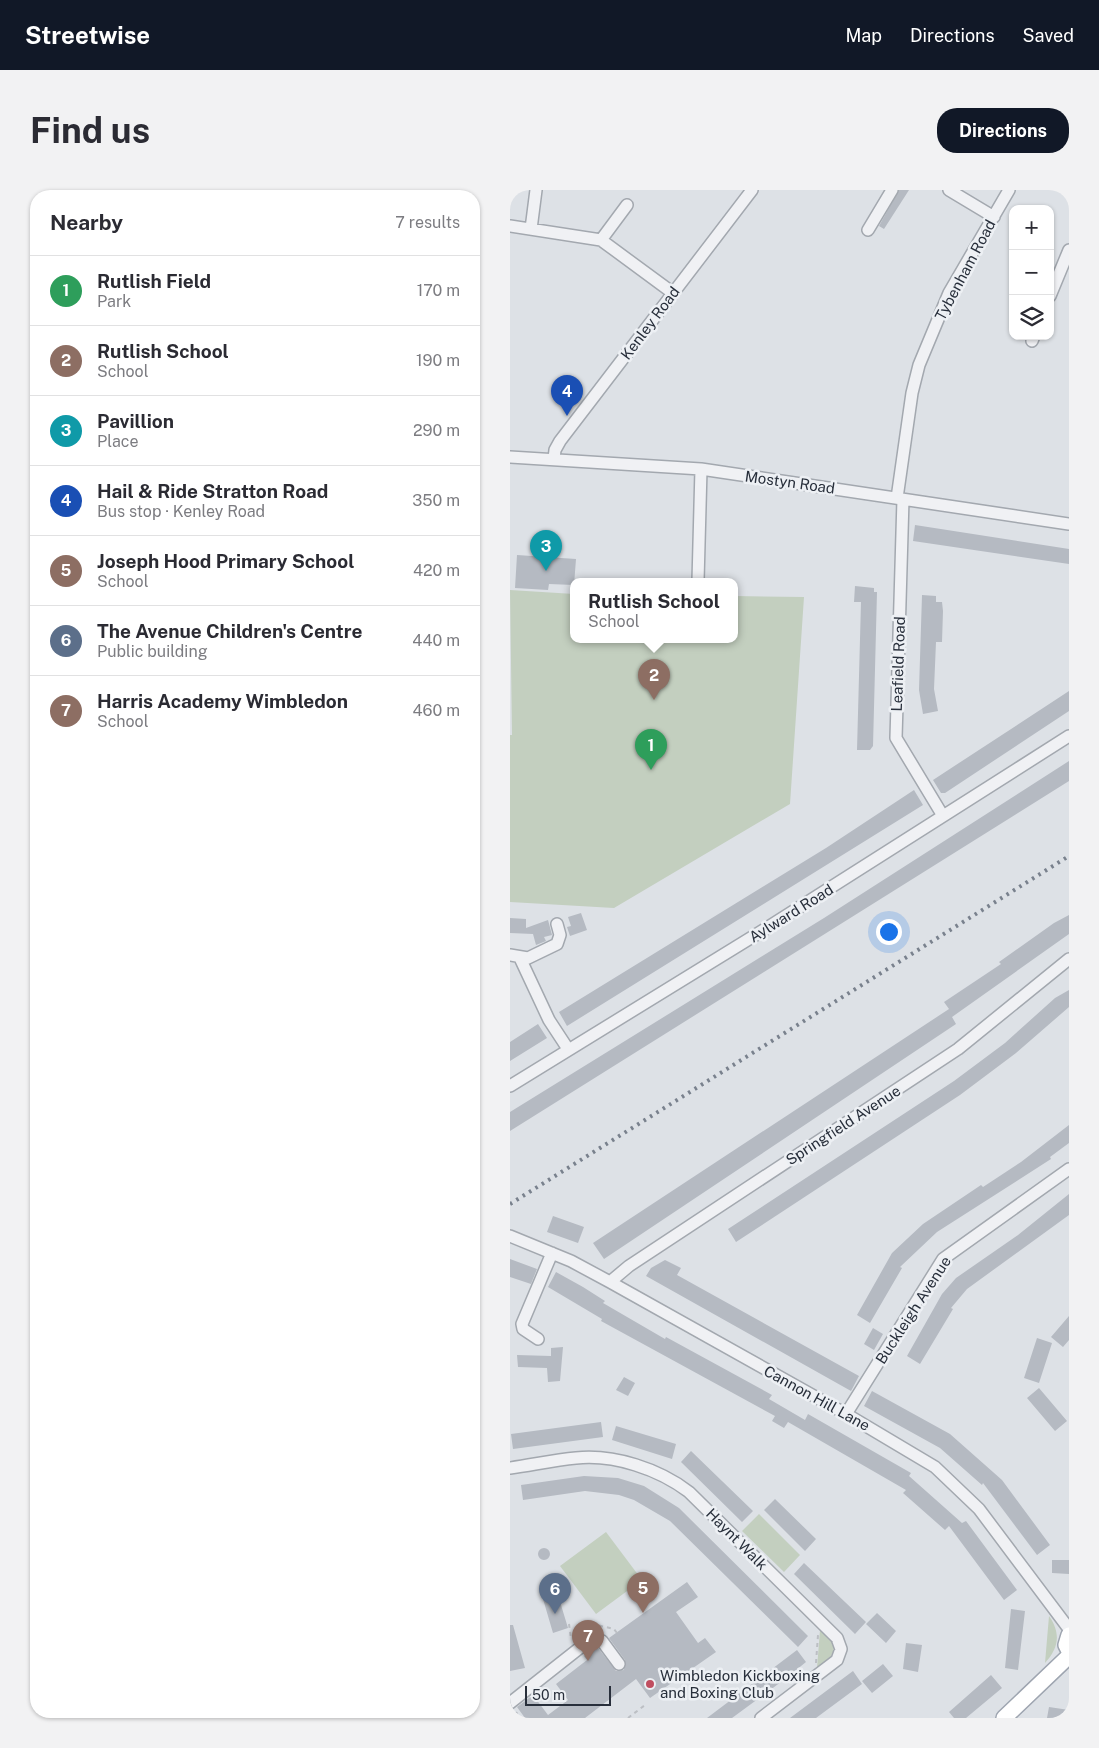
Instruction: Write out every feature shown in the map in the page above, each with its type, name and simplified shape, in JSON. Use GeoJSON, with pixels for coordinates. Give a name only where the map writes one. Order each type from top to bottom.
{"type":"FeatureCollection","features":[{"type":"Feature","properties":{"kind":"main road"},"geometry":{"type":"LineString","coordinates":[[1069,1635],[1066,1645],[1069,1652]]}},
{"type":"Feature","properties":{"kind":"main road"},"geometry":{"type":"LineString","coordinates":[[1004,1718],[1069,1656]]}},
{"type":"Feature","properties":{"kind":"street"},"geometry":{"type":"LineString","coordinates":[[531,229],[536,190]]}},
{"type":"Feature","properties":{"kind":"street","name":"Kenley Road"},"geometry":{"type":"LineString","coordinates":[[554,459],[555,450],[560,441],[752,190]]}},
{"type":"Feature","properties":{"kind":"street"},"geometry":{"type":"LineString","coordinates":[[868,230],[892,190]]}},
{"type":"Feature","properties":{"kind":"street"},"geometry":{"type":"LineString","coordinates":[[949,190],[994,217]]}},
{"type":"Feature","properties":{"kind":"street","name":"Tybenham Road"},"geometry":{"type":"LineString","coordinates":[[900,498],[916,374],[949,293],[1009,190]]}},
{"type":"Feature","properties":{"kind":"street"},"geometry":{"type":"LineString","coordinates":[[601,240],[628,205]]}},
{"type":"Feature","properties":{"kind":"street"},"geometry":{"type":"LineString","coordinates":[[510,226],[601,240],[673,293]]}},
{"type":"Feature","properties":{"kind":"street"},"geometry":{"type":"LineString","coordinates":[[1050,295],[1069,250]]}},
{"type":"Feature","properties":{"kind":"street","name":"Mostyn Road"},"geometry":{"type":"LineString","coordinates":[[510,457],[700,469],[1069,524]]}},
{"type":"Feature","properties":{"kind":"street"},"geometry":{"type":"LineString","coordinates":[[698,578],[700,469]]}},
{"type":"Feature","properties":{"kind":"street","name":"Leafield Road"},"geometry":{"type":"LineString","coordinates":[[900,498],[896,738],[944,816]]}},
{"type":"Feature","properties":{"kind":"street","name":"Aylward Road"},"geometry":{"type":"LineString","coordinates":[[510,1086],[1069,736]]}},
{"type":"Feature","properties":{"kind":"street"},"geometry":{"type":"LineString","coordinates":[[557,924],[560,935],[557,944],[541,953],[515,957],[549,1020],[568,1050]]}},
{"type":"Feature","properties":{"kind":"street","name":"Springfield Avenue"},"geometry":{"type":"LineString","coordinates":[[610,1282],[629,1266],[958,1049],[1069,959]]}},
{"type":"Feature","properties":{"kind":"street","name":"Buckleigh Avenue"},"geometry":{"type":"LineString","coordinates":[[846,1414],[943,1259],[1069,1169]]}},
{"type":"Feature","properties":{"kind":"street","name":"Cannon Hill Lane"},"geometry":{"type":"LineString","coordinates":[[510,1236],[552,1253],[610,1282],[921,1458],[959,1488],[997,1532],[1069,1628]]}},
{"type":"Feature","properties":{"kind":"street"},"geometry":{"type":"LineString","coordinates":[[538,1339],[523,1329],[522,1324],[552,1253]]}},
{"type":"Feature","properties":{"kind":"street","name":"Haynt Walk"},"geometry":{"type":"LineString","coordinates":[[510,1468],[576,1458],[620,1461],[669,1479],[689,1492],[836,1638],[841,1649],[837,1660],[765,1717]]}},
{"type":"Feature","properties":{"kind":"street"},"geometry":{"type":"LineString","coordinates":[[510,1703],[591,1639],[602,1641],[619,1664]]}},
{"type":"Feature","properties":{"kind":"path"},"geometry":{"type":"LineString","coordinates":[[814,1677],[820,1622]]}},
{"type":"Feature","properties":{"kind":"path"},"geometry":{"type":"LineString","coordinates":[[569,1624],[572,1641]]}},
{"type":"Feature","properties":{"kind":"path"},"geometry":{"type":"LineString","coordinates":[[628,1718],[645,1705]]}},
{"type":"Feature","properties":{"kind":"green space"},"geometry":{"type":"Polygon","coordinates":[[[510,590],[570,594],[570,643],[738,643],[738,596],[804,597],[790,804],[614,908],[510,902],[510,735],[512,735],[510,590]]]}},
{"type":"Feature","properties":{"kind":"green space"},"geometry":{"type":"Polygon","coordinates":[[[759,1514],[800,1555],[784,1572],[742,1531],[759,1514]]]}},
{"type":"Feature","properties":{"kind":"green space"},"geometry":{"type":"Polygon","coordinates":[[[606,1532],[642,1580],[596,1614],[560,1566],[606,1532]]]}},
{"type":"Feature","properties":{"kind":"green space"},"geometry":{"type":"Polygon","coordinates":[[[1049,1616],[1057,1634],[1057,1640],[1053,1652],[1045,1663],[1049,1616]]]}},
{"type":"Feature","properties":{"kind":"green space"},"geometry":{"type":"Polygon","coordinates":[[[820,1630],[832,1641],[834,1650],[830,1658],[817,1668],[820,1630]]]}},
{"type":"Feature","properties":{"kind":"building"},"geometry":{"type":"Polygon","coordinates":[[[899,190],[909,190],[884,229],[879,226],[899,190]]]}},
{"type":"Feature","properties":{"kind":"building"},"geometry":{"type":"Polygon","coordinates":[[[915,525],[1069,549],[1069,564],[913,541],[915,525]]]}},
{"type":"Feature","properties":{"kind":"building"},"geometry":{"type":"Polygon","coordinates":[[[517,555],[576,559],[575,578],[570,578],[570,585],[549,584],[548,590],[515,588],[517,555]]]}},
{"type":"Feature","properties":{"kind":"building"},"geometry":{"type":"Polygon","coordinates":[[[855,586],[874,588],[874,592],[877,592],[873,746],[870,750],[857,750],[861,602],[854,602],[855,586]]]}},
{"type":"Feature","properties":{"kind":"building"},"geometry":{"type":"Polygon","coordinates":[[[922,595],[936,596],[936,602],[942,602],[943,611],[942,642],[936,642],[934,689],[938,711],[923,714],[919,690],[922,595]]]}},
{"type":"Feature","properties":{"kind":"building"},"geometry":{"type":"Polygon","coordinates":[[[1069,691],[1069,711],[945,793],[941,793],[933,780],[1069,691]]]}},
{"type":"Feature","properties":{"kind":"building"},"geometry":{"type":"Polygon","coordinates":[[[1069,761],[1069,781],[510,1131],[510,1112],[824,918],[1069,761]]]}},
{"type":"Feature","properties":{"kind":"building"},"geometry":{"type":"Polygon","coordinates":[[[914,790],[923,805],[567,1026],[559,1012],[826,848],[914,790]]]}},
{"type":"Feature","properties":{"kind":"building"},"geometry":{"type":"Polygon","coordinates":[[[581,913],[587,930],[570,936],[567,927],[571,926],[568,917],[581,913]]]}},
{"type":"Feature","properties":{"kind":"building"},"geometry":{"type":"Polygon","coordinates":[[[1069,915],[1069,934],[952,1017],[956,1024],[604,1259],[593,1243],[949,1009],[944,1002],[1001,964],[999,962],[1054,923],[1069,915]]]}},
{"type":"Feature","properties":{"kind":"building"},"geometry":{"type":"Polygon","coordinates":[[[510,918],[526,919],[526,928],[548,920],[552,935],[544,937],[546,941],[536,945],[533,934],[510,933],[510,918]]]}},
{"type":"Feature","properties":{"kind":"building"},"geometry":{"type":"Polygon","coordinates":[[[1069,990],[1069,1007],[1016,1053],[960,1095],[736,1242],[728,1229],[954,1081],[1005,1043],[1055,998],[1069,990]]]}},
{"type":"Feature","properties":{"kind":"building"},"geometry":{"type":"Polygon","coordinates":[[[538,1024],[547,1038],[510,1061],[510,1042],[538,1024]]]}},
{"type":"Feature","properties":{"kind":"building"},"geometry":{"type":"Polygon","coordinates":[[[1069,1125],[1069,1143],[1050,1157],[1051,1159],[937,1232],[900,1267],[902,1268],[870,1323],[857,1315],[892,1253],[923,1224],[981,1185],[983,1187],[1021,1162],[1069,1125]]]}},
{"type":"Feature","properties":{"kind":"building"},"geometry":{"type":"Polygon","coordinates":[[[1069,1194],[1069,1215],[967,1289],[951,1308],[953,1309],[920,1364],[907,1356],[942,1294],[956,1278],[1018,1235],[1069,1194]]]}},
{"type":"Feature","properties":{"kind":"building"},"geometry":{"type":"Polygon","coordinates":[[[553,1216],[584,1227],[578,1243],[547,1232],[553,1216]]]}},
{"type":"Feature","properties":{"kind":"building"},"geometry":{"type":"Polygon","coordinates":[[[510,1259],[537,1269],[531,1284],[510,1277],[510,1259]]]}},
{"type":"Feature","properties":{"kind":"building"},"geometry":{"type":"Polygon","coordinates":[[[665,1260],[681,1268],[677,1275],[859,1376],[851,1391],[646,1276],[651,1268],[665,1260]]]}},
{"type":"Feature","properties":{"kind":"building"},"geometry":{"type":"Polygon","coordinates":[[[556,1272],[605,1301],[603,1303],[665,1339],[666,1337],[772,1395],[769,1399],[805,1420],[808,1414],[911,1473],[909,1476],[962,1523],[966,1521],[1017,1590],[1004,1600],[949,1526],[945,1530],[903,1493],[906,1490],[788,1422],[784,1428],[772,1421],[775,1416],[601,1321],[602,1319],[548,1287],[556,1272]]]}},
{"type":"Feature","properties":{"kind":"building"},"geometry":{"type":"Polygon","coordinates":[[[1069,1316],[1069,1340],[1063,1347],[1051,1337],[1069,1316]]]}},
{"type":"Feature","properties":{"kind":"building"},"geometry":{"type":"Polygon","coordinates":[[[873,1328],[883,1334],[874,1350],[864,1344],[873,1328]]]}},
{"type":"Feature","properties":{"kind":"building"},"geometry":{"type":"Polygon","coordinates":[[[1037,1338],[1052,1343],[1039,1383],[1024,1378],[1037,1338]]]}},
{"type":"Feature","properties":{"kind":"building"},"geometry":{"type":"Polygon","coordinates":[[[563,1347],[560,1381],[548,1382],[547,1368],[518,1367],[517,1355],[551,1356],[551,1348],[563,1347]]]}},
{"type":"Feature","properties":{"kind":"building"},"geometry":{"type":"Polygon","coordinates":[[[624,1377],[635,1383],[628,1396],[616,1390],[624,1377]]]}},
{"type":"Feature","properties":{"kind":"building"},"geometry":{"type":"Polygon","coordinates":[[[1039,1388],[1067,1421],[1055,1431],[1027,1398],[1039,1388]]]}},
{"type":"Feature","properties":{"kind":"building"},"geometry":{"type":"Polygon","coordinates":[[[872,1391],[950,1434],[1002,1480],[1050,1545],[1037,1555],[983,1483],[982,1485],[940,1448],[864,1406],[872,1391]]]}},
{"type":"Feature","properties":{"kind":"building"},"geometry":{"type":"Polygon","coordinates":[[[601,1422],[603,1437],[513,1449],[511,1434],[601,1422]]]}},
{"type":"Feature","properties":{"kind":"building"},"geometry":{"type":"Polygon","coordinates":[[[616,1426],[676,1444],[672,1459],[612,1440],[616,1426]]]}},
{"type":"Feature","properties":{"kind":"building"},"geometry":{"type":"Polygon","coordinates":[[[691,1451],[753,1511],[742,1522],[681,1462],[691,1451]]]}},
{"type":"Feature","properties":{"kind":"building"},"geometry":{"type":"Polygon","coordinates":[[[584,1476],[618,1478],[644,1486],[679,1508],[808,1636],[798,1647],[670,1521],[634,1500],[619,1495],[585,1491],[523,1500],[521,1485],[584,1476]]]}},
{"type":"Feature","properties":{"kind":"building"},"geometry":{"type":"Polygon","coordinates":[[[775,1499],[816,1539],[805,1551],[764,1510],[775,1499]]]}},
{"type":"Feature","properties":{"kind":"building"},"geometry":{"type":"Polygon","coordinates":[[[542,1548],[546,1548],[550,1554],[546,1560],[542,1560],[538,1556],[538,1552],[542,1548]]]}},
{"type":"Feature","properties":{"kind":"building"},"geometry":{"type":"Polygon","coordinates":[[[1052,1560],[1069,1560],[1069,1574],[1052,1573],[1052,1560]]]}},
{"type":"Feature","properties":{"kind":"building"},"geometry":{"type":"Polygon","coordinates":[[[804,1563],[866,1622],[855,1634],[794,1574],[804,1563]]]}},
{"type":"Feature","properties":{"kind":"building"},"geometry":{"type":"Polygon","coordinates":[[[687,1582],[698,1597],[676,1612],[698,1643],[705,1638],[716,1652],[650,1698],[636,1679],[585,1718],[525,1718],[517,1707],[533,1695],[548,1715],[568,1700],[556,1684],[587,1660],[584,1656],[595,1648],[598,1648],[616,1671],[624,1670],[625,1660],[609,1638],[687,1582]]]}},
{"type":"Feature","properties":{"kind":"building"},"geometry":{"type":"Polygon","coordinates":[[[558,1595],[568,1628],[553,1633],[543,1599],[558,1595]]]}},
{"type":"Feature","properties":{"kind":"building"},"geometry":{"type":"Polygon","coordinates":[[[1011,1609],[1025,1611],[1018,1670],[1005,1668],[1011,1609]]]}},
{"type":"Feature","properties":{"kind":"building"},"geometry":{"type":"Polygon","coordinates":[[[877,1613],[896,1631],[886,1643],[866,1624],[877,1613]]]}},
{"type":"Feature","properties":{"kind":"building"},"geometry":{"type":"Polygon","coordinates":[[[510,1625],[513,1625],[525,1668],[510,1671],[510,1625]]]}},
{"type":"Feature","properties":{"kind":"building"},"geometry":{"type":"Polygon","coordinates":[[[906,1643],[922,1645],[918,1672],[903,1669],[906,1643]]]}},
{"type":"Feature","properties":{"kind":"building"},"geometry":{"type":"Polygon","coordinates":[[[797,1650],[806,1662],[785,1679],[732,1718],[707,1718],[797,1650]]]}},
{"type":"Feature","properties":{"kind":"building"},"geometry":{"type":"Polygon","coordinates":[[[883,1664],[893,1676],[872,1693],[862,1681],[883,1664]]]}},
{"type":"Feature","properties":{"kind":"building"},"geometry":{"type":"Polygon","coordinates":[[[853,1671],[862,1684],[816,1718],[790,1718],[853,1671]]]}},
{"type":"Feature","properties":{"kind":"building"},"geometry":{"type":"Polygon","coordinates":[[[991,1675],[1002,1688],[966,1718],[954,1718],[949,1712],[991,1675]]]}},
{"type":"Feature","properties":{"kind":"building"},"geometry":{"type":"Polygon","coordinates":[[[1049,1707],[1069,1710],[1069,1718],[1047,1718],[1049,1707]]]}},
{"type":"Feature","properties":{"kind":"railway"},"geometry":{"type":"LineString","coordinates":[[510,1204],[1069,856]]}},
{"type":"Feature","properties":{"kind":"place","name":"Hail & Ride Stratton Road"},"geometry":{"type":"Point","coordinates":[567,416]}},
{"type":"Feature","properties":{"kind":"place","name":"Pavillion"},"geometry":{"type":"Point","coordinates":[546,571]}},
{"type":"Feature","properties":{"kind":"place","name":"Rutlish School"},"geometry":{"type":"Point","coordinates":[654,700]}},
{"type":"Feature","properties":{"kind":"place","name":"Rutlish Field"},"geometry":{"type":"Point","coordinates":[651,770]}},
{"type":"Feature","properties":{"kind":"place","name":"Joseph Hood Primary School"},"geometry":{"type":"Point","coordinates":[643,1613]}},
{"type":"Feature","properties":{"kind":"place","name":"The Avenue Children's Centre"},"geometry":{"type":"Point","coordinates":[555,1614]}},
{"type":"Feature","properties":{"kind":"place","name":"Harris Academy Wimbledon"},"geometry":{"type":"Point","coordinates":[588,1661]}},
{"type":"Feature","properties":{"kind":"place","name":"Wimbledon Kickboxing and Boxing Club"},"geometry":{"type":"Point","coordinates":[650,1684]}}]}
